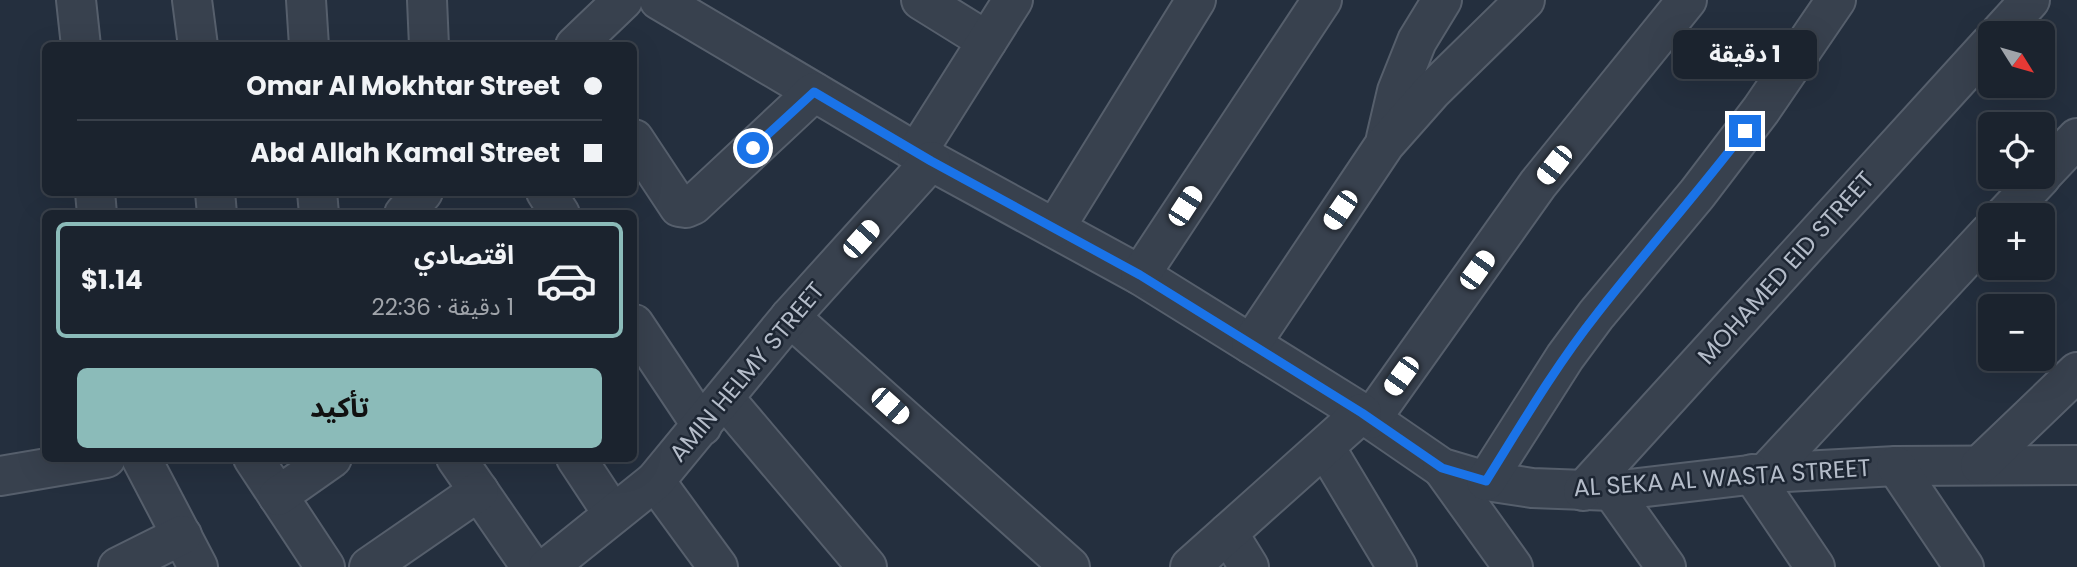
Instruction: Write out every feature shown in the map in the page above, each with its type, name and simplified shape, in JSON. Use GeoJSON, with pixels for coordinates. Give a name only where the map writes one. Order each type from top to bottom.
{"type":"FeatureCollection","features":[{"type":"Feature","properties":{"kind":"street"},"geometry":{"type":"LineString","coordinates":[[76,0],[81,42]]}},
{"type":"Feature","properties":{"kind":"street"},"geometry":{"type":"LineString","coordinates":[[192,0],[197,42]]}},
{"type":"Feature","properties":{"kind":"street"},"geometry":{"type":"LineString","coordinates":[[306,0],[309,42]]}},
{"type":"Feature","properties":{"kind":"street"},"geometry":{"type":"LineString","coordinates":[[427,0],[429,42]]}},
{"type":"Feature","properties":{"kind":"street"},"geometry":{"type":"LineString","coordinates":[[579,42],[623,0]]}},
{"type":"Feature","properties":{"kind":"street","name":"AL SEKA AL WASTA STREET"},"geometry":{"type":"LineString","coordinates":[[659,0],[924,157],[1140,275],[1366,416],[1442,468],[1486,481],[1532,488],[1597,491],[1759,474],[1896,466],[2077,465]]}},
{"type":"Feature","properties":{"kind":"street"},"geometry":{"type":"LineString","coordinates":[[921,0],[987,41]]}},
{"type":"Feature","properties":{"kind":"street","name":"AMIN HELMY STREET"},"geometry":{"type":"LineString","coordinates":[[571,560],[614,514],[655,481],[924,157],[987,41],[1013,0]]}},
{"type":"Feature","properties":{"kind":"street"},"geometry":{"type":"LineString","coordinates":[[1055,228],[1196,0]]}},
{"type":"Feature","properties":{"kind":"street"},"geometry":{"type":"LineString","coordinates":[[1140,275],[1322,0]]}},
{"type":"Feature","properties":{"kind":"street"},"geometry":{"type":"LineString","coordinates":[[1385,144],[1397,91],[1418,41],[1442,0]]}},
{"type":"Feature","properties":{"kind":"street"},"geometry":{"type":"LineString","coordinates":[[1251,344],[1385,144],[1432,91],[1525,0]]}},
{"type":"Feature","properties":{"kind":"street"},"geometry":{"type":"LineString","coordinates":[[1189,567],[1325,447],[1366,416],[1538,184],[1687,0]]}},
{"type":"Feature","properties":{"kind":"street"},"geometry":{"type":"LineString","coordinates":[[1486,481],[1588,325],[1697,194],[1761,110],[1836,0]]}},
{"type":"Feature","properties":{"kind":"street"},"geometry":{"type":"LineString","coordinates":[[2011,21],[2030,0]]}},
{"type":"Feature","properties":{"kind":"street","name":"MOHAMED EID STREET"},"geometry":{"type":"LineString","coordinates":[[1597,491],[1978,58]]}},
{"type":"Feature","properties":{"kind":"street"},"geometry":{"type":"LineString","coordinates":[[637,144],[679,207],[686,208],[814,92]]}},
{"type":"Feature","properties":{"kind":"street"},"geometry":{"type":"LineString","coordinates":[[2055,161],[2077,138]]}},
{"type":"Feature","properties":{"kind":"street"},"geometry":{"type":"LineString","coordinates":[[2016,203],[2029,189]]}},
{"type":"Feature","properties":{"kind":"street"},"geometry":{"type":"LineString","coordinates":[[1815,567],[1759,474],[1978,245]]}},
{"type":"Feature","properties":{"kind":"street"},"geometry":{"type":"LineString","coordinates":[[790,317],[1070,567]]}},
{"type":"Feature","properties":{"kind":"street"},"geometry":{"type":"LineString","coordinates":[[637,327],[713,413],[867,567]]}},
{"type":"Feature","properties":{"kind":"street"},"geometry":{"type":"LineString","coordinates":[[1980,465],[2077,372]]}},
{"type":"Feature","properties":{"kind":"street"},"geometry":{"type":"LineString","coordinates":[[1325,447],[1397,567]]}},
{"type":"Feature","properties":{"kind":"street"},"geometry":{"type":"LineString","coordinates":[[0,476],[82,462]]}},
{"type":"Feature","properties":{"kind":"street"},"geometry":{"type":"LineString","coordinates":[[118,567],[190,551],[143,462]]}},
{"type":"Feature","properties":{"kind":"street"},"geometry":{"type":"LineString","coordinates":[[256,462],[325,567]]}},
{"type":"Feature","properties":{"kind":"street"},"geometry":{"type":"LineString","coordinates":[[278,496],[326,462]]}},
{"type":"Feature","properties":{"kind":"street"},"geometry":{"type":"LineString","coordinates":[[459,462],[531,567]]}},
{"type":"Feature","properties":{"kind":"street"},"geometry":{"type":"LineString","coordinates":[[579,462],[614,514]]}},
{"type":"Feature","properties":{"kind":"street"},"geometry":{"type":"LineString","coordinates":[[1896,466],[1964,567]]}},
{"type":"Feature","properties":{"kind":"street"},"geometry":{"type":"LineString","coordinates":[[1442,468],[1513,567]]}},
{"type":"Feature","properties":{"kind":"street"},"geometry":{"type":"LineString","coordinates":[[655,481],[718,567]]}},
{"type":"Feature","properties":{"kind":"street"},"geometry":{"type":"LineString","coordinates":[[369,567],[479,491]]}},
{"type":"Feature","properties":{"kind":"street"},"geometry":{"type":"LineString","coordinates":[[1597,491],[1666,567]]}},
{"type":"Feature","properties":{"kind":"street"},"geometry":{"type":"LineString","coordinates":[[1228,533],[1249,567]]}},
{"type":"Feature","properties":{"kind":"route"},"geometry":{"type":"LineString","coordinates":[[753,148],[814,92],[931,161],[1140,275],[1362,413],[1442,468],[1486,481],[1565,357],[1596,315],[1697,194],[1745,131]]}}]}
